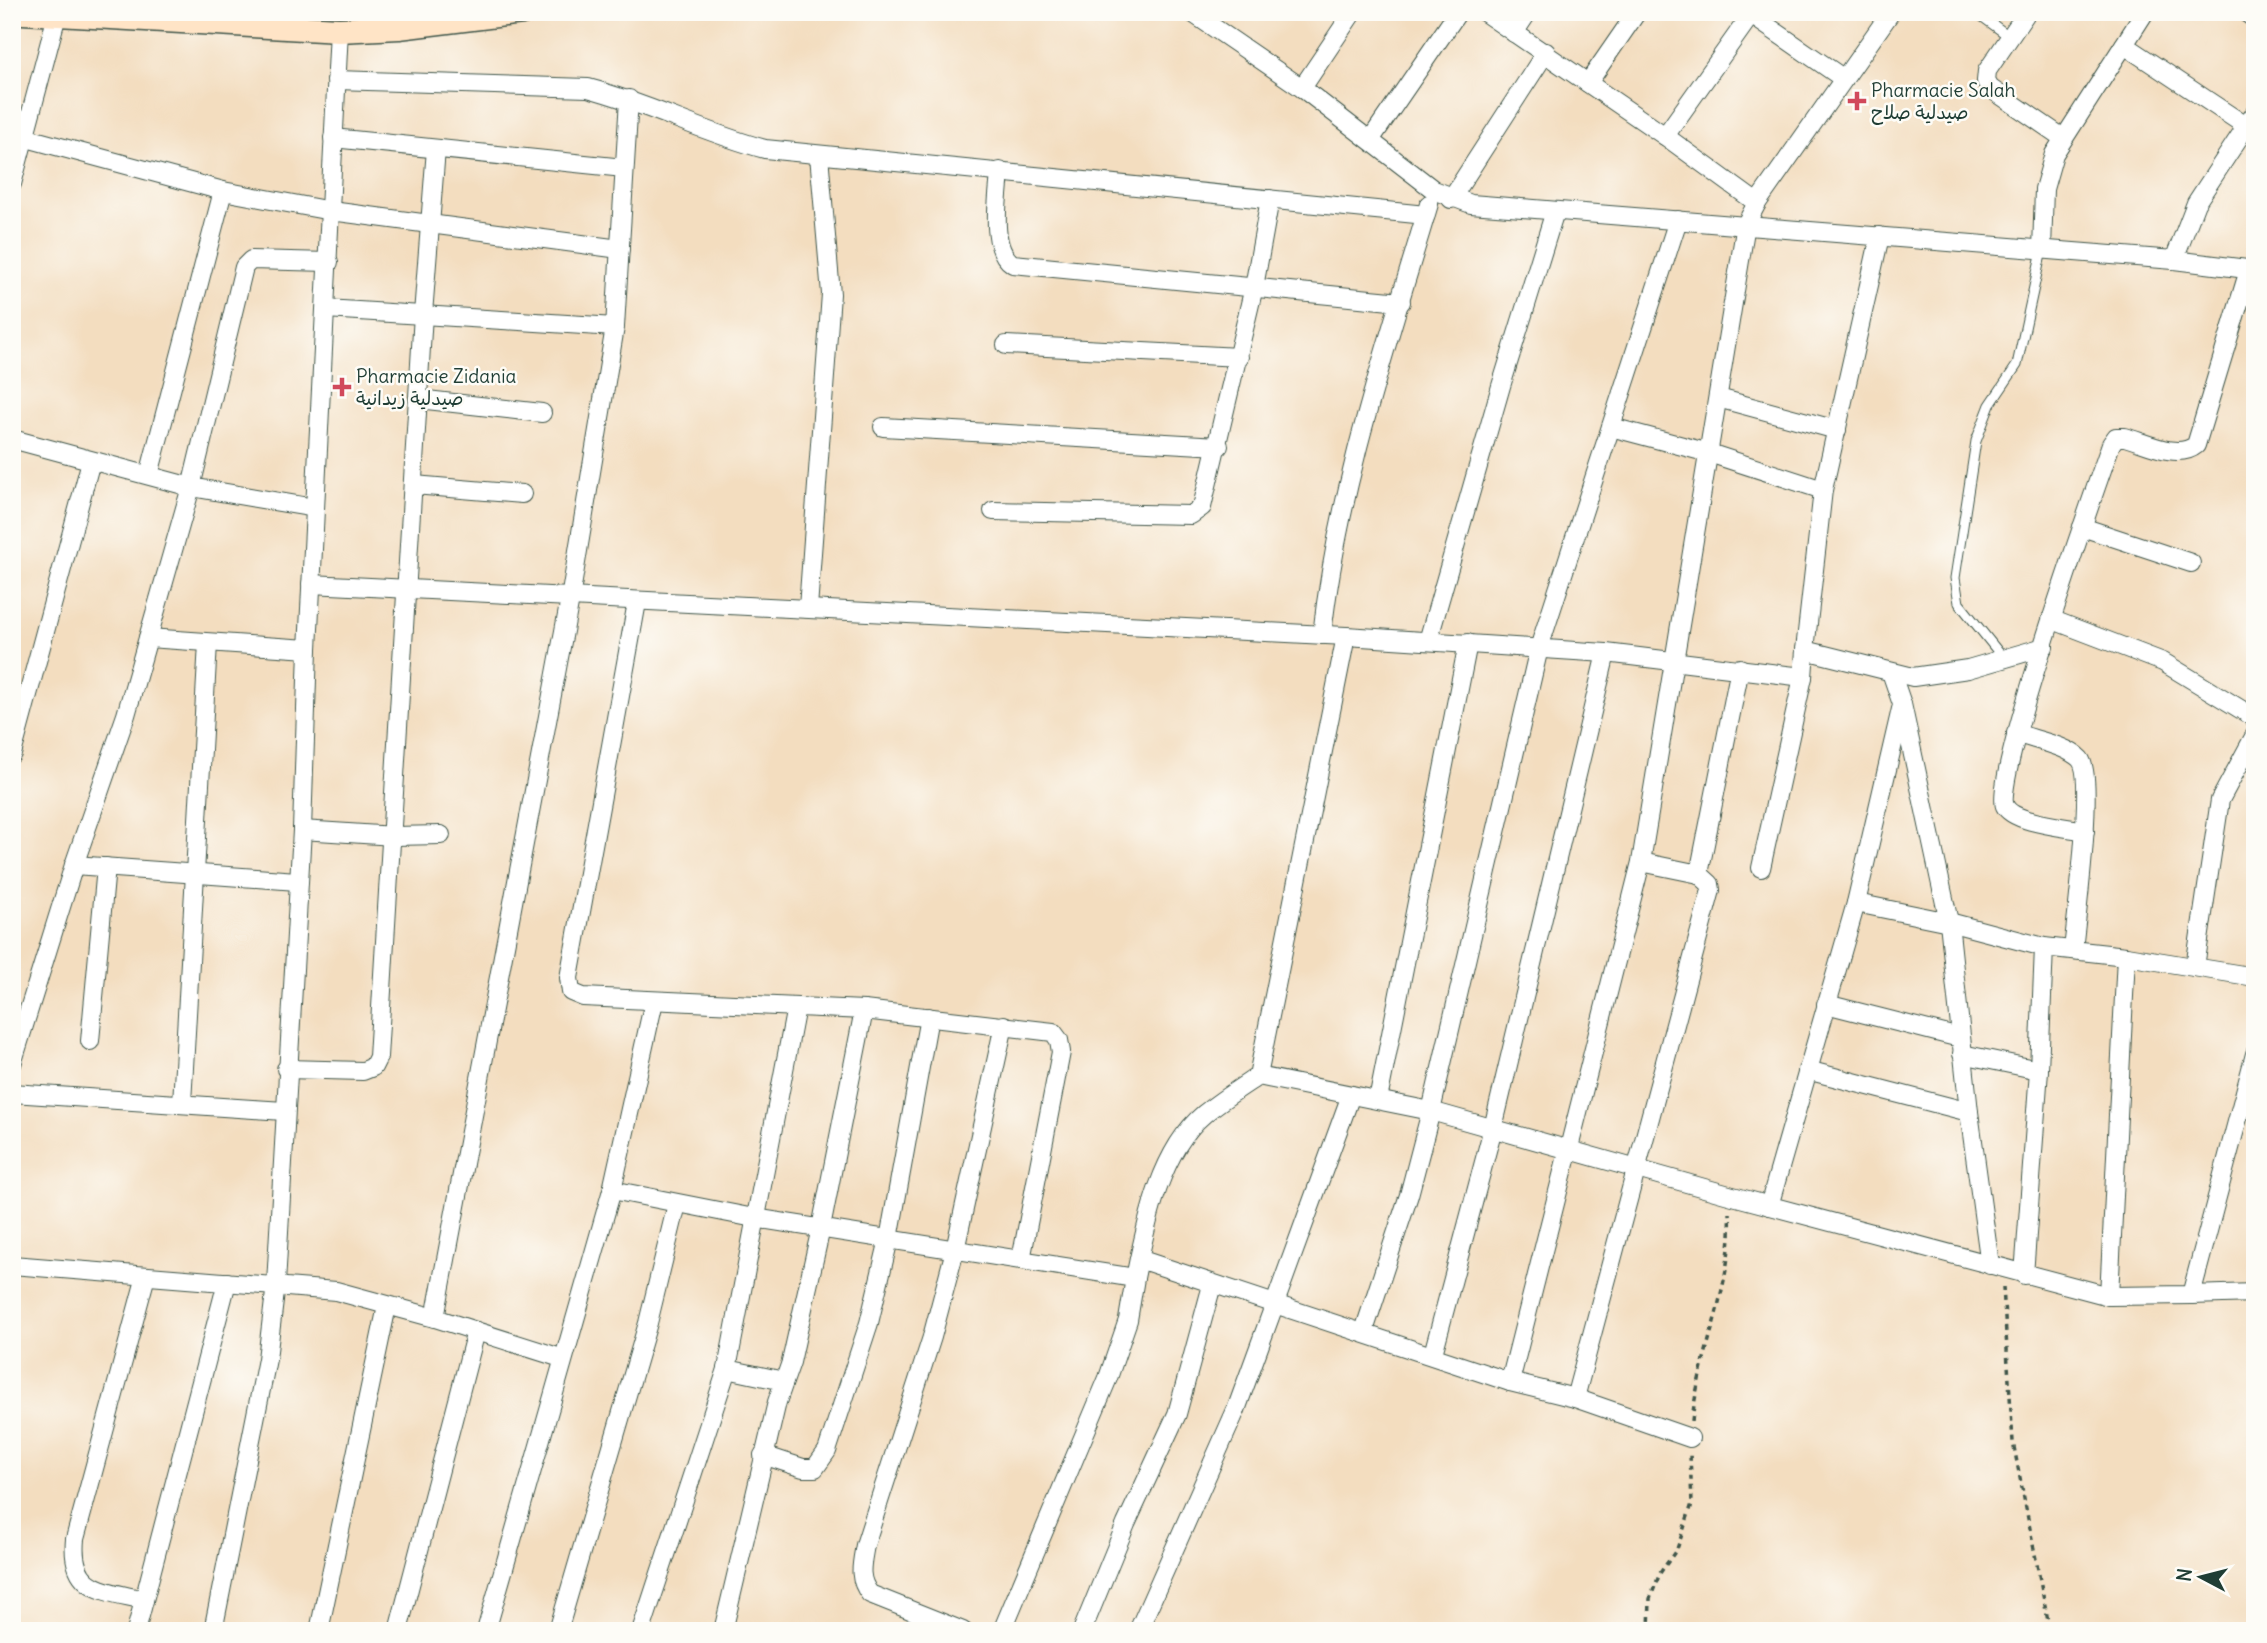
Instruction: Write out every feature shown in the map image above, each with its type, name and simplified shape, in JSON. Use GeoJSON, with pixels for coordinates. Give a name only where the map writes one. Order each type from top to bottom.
{"type":"FeatureCollection","features":[{"type":"Feature","properties":{"kind":"main road"},"geometry":{"type":"LineString","coordinates":[[23,12],[339,30],[399,27],[522,12]]}},
{"type":"Feature","properties":{"kind":"street"},"geometry":{"type":"LineString","coordinates":[[1191,12],[1302,88],[1434,190],[1451,199],[1471,204],[2174,260],[2252,270],[2196,445],[2189,451],[2178,452],[2116,437],[2111,444],[2016,733],[2002,788],[2005,806],[2014,817],[2085,831]]}},
{"type":"Feature","properties":{"kind":"street"},"geometry":{"type":"LineString","coordinates":[[1302,88],[1353,12]]}},
{"type":"Feature","properties":{"kind":"street"},"geometry":{"type":"LineString","coordinates":[[1371,139],[1458,12]]}},
{"type":"Feature","properties":{"kind":"street"},"geometry":{"type":"LineString","coordinates":[[1484,12],[1665,135],[1757,203]]}},
{"type":"Feature","properties":{"kind":"street"},"geometry":{"type":"LineString","coordinates":[[1514,33],[1528,12]]}},
{"type":"Feature","properties":{"kind":"street"},"geometry":{"type":"LineString","coordinates":[[1588,83],[1637,12]]}},
{"type":"Feature","properties":{"kind":"street"},"geometry":{"type":"LineString","coordinates":[[1510,1382],[1641,862],[1746,225],[1757,203],[1891,12]]}},
{"type":"Feature","properties":{"kind":"street"},"geometry":{"type":"LineString","coordinates":[[2027,12],[1987,71],[1986,81],[1990,88],[2063,138]]}},
{"type":"Feature","properties":{"kind":"street"},"geometry":{"type":"LineString","coordinates":[[2042,250],[2045,180],[2063,138],[2145,12]]}},
{"type":"Feature","properties":{"kind":"street"},"geometry":{"type":"LineString","coordinates":[[2245,12],[2255,19]]}},
{"type":"Feature","properties":{"kind":"street"},"geometry":{"type":"LineString","coordinates":[[1665,135],[1750,13],[1844,79]]}},
{"type":"Feature","properties":{"kind":"street"},"geometry":{"type":"LineString","coordinates":[[12,184],[18,135],[57,15]]}},
{"type":"Feature","properties":{"kind":"street"},"geometry":{"type":"LineString","coordinates":[[213,1631],[267,1359],[276,1284],[286,1069],[302,830],[311,584],[339,30]]}},
{"type":"Feature","properties":{"kind":"street"},"geometry":{"type":"LineString","coordinates":[[2124,45],[2252,123],[2196,203],[2174,260]]}},
{"type":"Feature","properties":{"kind":"street"},"geometry":{"type":"LineString","coordinates":[[1451,199],[1546,52]]}},
{"type":"Feature","properties":{"kind":"street"},"geometry":{"type":"LineString","coordinates":[[336,80],[589,88],[629,99],[724,138],[765,149],[1426,215]]}},
{"type":"Feature","properties":{"kind":"street"},"geometry":{"type":"LineString","coordinates":[[435,1318],[570,599],[615,327],[629,99]]}},
{"type":"Feature","properties":{"kind":"street"},"geometry":{"type":"LineString","coordinates":[[18,135],[223,191],[331,211],[620,249]]}},
{"type":"Feature","properties":{"kind":"street"},"geometry":{"type":"LineString","coordinates":[[333,138],[624,168]]}},
{"type":"Feature","properties":{"kind":"street"},"geometry":{"type":"LineString","coordinates":[[286,1069],[363,1071],[373,1067],[378,1057],[394,836],[423,314],[436,149]]}},
{"type":"Feature","properties":{"kind":"street"},"geometry":{"type":"LineString","coordinates":[[808,608],[831,294],[827,221],[819,155]]}},
{"type":"Feature","properties":{"kind":"street"},"geometry":{"type":"LineString","coordinates":[[999,171],[998,239],[1006,260],[1013,264],[1401,302]]}},
{"type":"Feature","properties":{"kind":"street"},"geometry":{"type":"LineString","coordinates":[[1322,635],[1334,555],[1359,448],[1434,190]]}},
{"type":"Feature","properties":{"kind":"street"},"geometry":{"type":"LineString","coordinates":[[149,475],[223,191]]}},
{"type":"Feature","properties":{"kind":"street"},"geometry":{"type":"LineString","coordinates":[[993,511],[1191,515],[1202,507],[1207,497],[1239,357],[1270,198]]}},
{"type":"Feature","properties":{"kind":"street"},"geometry":{"type":"LineString","coordinates":[[1428,641],[1555,211]]}},
{"type":"Feature","properties":{"kind":"street"},"geometry":{"type":"LineString","coordinates":[[1364,1331],[1409,1195],[1431,1111],[1539,648],[1678,220]]}},
{"type":"Feature","properties":{"kind":"street"},"geometry":{"type":"LineString","coordinates":[[1760,868],[1803,677],[1824,491],[1880,236]]}},
{"type":"Feature","properties":{"kind":"street"},"geometry":{"type":"LineString","coordinates":[[12,1064],[74,865],[114,755],[191,487],[244,267],[251,260],[329,262]]}},
{"type":"Feature","properties":{"kind":"street"},"geometry":{"type":"LineString","coordinates":[[326,309],[615,327]]}},
{"type":"Feature","properties":{"kind":"street"},"geometry":{"type":"LineString","coordinates":[[1006,345],[1239,357]]}},
{"type":"Feature","properties":{"kind":"street"},"geometry":{"type":"LineString","coordinates":[[1718,398],[1837,430]]}},
{"type":"Feature","properties":{"kind":"street"},"geometry":{"type":"LineString","coordinates":[[418,400],[542,413]]}},
{"type":"Feature","properties":{"kind":"street"},"geometry":{"type":"LineString","coordinates":[[883,427],[1219,446]]}},
{"type":"Feature","properties":{"kind":"street"},"geometry":{"type":"LineString","coordinates":[[1611,427],[1709,453],[1824,491]]}},
{"type":"Feature","properties":{"kind":"street"},"geometry":{"type":"LineString","coordinates":[[12,439],[191,487],[315,508]]}},
{"type":"Feature","properties":{"kind":"street"},"geometry":{"type":"LineString","coordinates":[[12,754],[91,461]]}},
{"type":"Feature","properties":{"kind":"street"},"geometry":{"type":"LineString","coordinates":[[414,485],[522,494]]}},
{"type":"Feature","properties":{"kind":"street"},"geometry":{"type":"LineString","coordinates":[[2082,527],[2191,564]]}},
{"type":"Feature","properties":{"kind":"street"},"geometry":{"type":"LineString","coordinates":[[311,584],[1468,643],[1676,660],[1803,677]]}},
{"type":"Feature","properties":{"kind":"street"},"geometry":{"type":"LineString","coordinates":[[637,602],[569,978],[571,992],[583,997],[864,1010],[1053,1032],[1059,1040],[1060,1052],[1021,1260]]}},
{"type":"Feature","properties":{"kind":"street"},"geometry":{"type":"LineString","coordinates":[[2053,620],[2172,666],[2255,718]]}},
{"type":"Feature","properties":{"kind":"street"},"geometry":{"type":"LineString","coordinates":[[1002,1631],[1108,1378],[1128,1320],[1139,1259],[1157,1193],[1172,1154],[1202,1115],[1258,1076],[1346,636]]}},
{"type":"Feature","properties":{"kind":"street"},"geometry":{"type":"LineString","coordinates":[[148,638],[308,649]]}},
{"type":"Feature","properties":{"kind":"street"},"geometry":{"type":"LineString","coordinates":[[182,1103],[208,643]]}},
{"type":"Feature","properties":{"kind":"street"},"geometry":{"type":"LineString","coordinates":[[1378,1100],[1468,643]]}},
{"type":"Feature","properties":{"kind":"street"},"geometry":{"type":"LineString","coordinates":[[1805,650],[1913,677],[1940,675],[2044,647]]}},
{"type":"Feature","properties":{"kind":"street"},"geometry":{"type":"LineString","coordinates":[[1433,1354],[1493,1128],[1606,653]]}},
{"type":"Feature","properties":{"kind":"street"},"geometry":{"type":"LineString","coordinates":[[1699,874],[1740,668]]}},
{"type":"Feature","properties":{"kind":"street"},"geometry":{"type":"LineString","coordinates":[[1891,672],[1902,704],[1949,922],[1969,1112],[1996,1267]]}},
{"type":"Feature","properties":{"kind":"street"},"geometry":{"type":"LineString","coordinates":[[1769,1206],[1856,903],[1902,704]]}},
{"type":"Feature","properties":{"kind":"street"},"geometry":{"type":"LineString","coordinates":[[2016,733],[2071,753],[2082,761],[2085,775],[2085,831],[2073,950]]}},
{"type":"Feature","properties":{"kind":"street"},"geometry":{"type":"LineString","coordinates":[[2195,967],[2220,800],[2255,735]]}},
{"type":"Feature","properties":{"kind":"street"},"geometry":{"type":"LineString","coordinates":[[302,830],[394,836],[441,835]]}},
{"type":"Feature","properties":{"kind":"street"},"geometry":{"type":"LineString","coordinates":[[1575,1398],[1711,890],[1710,884],[1699,874],[1641,862]]}},
{"type":"Feature","properties":{"kind":"street"},"geometry":{"type":"LineString","coordinates":[[74,865],[297,881]]}},
{"type":"Feature","properties":{"kind":"street"},"geometry":{"type":"LineString","coordinates":[[90,1041],[106,867]]}},
{"type":"Feature","properties":{"kind":"street"},"geometry":{"type":"LineString","coordinates":[[1856,903],[1949,922],[2044,947],[2126,956],[2255,977]]}},
{"type":"Feature","properties":{"kind":"street"},"geometry":{"type":"LineString","coordinates":[[2024,1275],[2039,1070],[2044,947]]}},
{"type":"Feature","properties":{"kind":"street"},"geometry":{"type":"LineString","coordinates":[[2109,1296],[2126,956]]}},
{"type":"Feature","properties":{"kind":"street"},"geometry":{"type":"LineString","coordinates":[[486,1631],[612,1190],[654,1000]]}},
{"type":"Feature","properties":{"kind":"street"},"geometry":{"type":"LineString","coordinates":[[1826,1004],[2039,1070]]}},
{"type":"Feature","properties":{"kind":"street"},"geometry":{"type":"LineString","coordinates":[[641,1631],[727,1369],[796,1007]]}},
{"type":"Feature","properties":{"kind":"street"},"geometry":{"type":"LineString","coordinates":[[723,1631],[763,1455],[785,1381],[821,1228],[864,1010]]}},
{"type":"Feature","properties":{"kind":"street"},"geometry":{"type":"LineString","coordinates":[[763,1455],[803,1468],[815,1468],[821,1463],[861,1355],[889,1239],[929,1017]]}},
{"type":"Feature","properties":{"kind":"street"},"geometry":{"type":"LineString","coordinates":[[964,1631],[870,1594],[862,1584],[861,1568],[865,1545],[932,1337],[956,1250],[1003,1025]]}},
{"type":"Feature","properties":{"kind":"street"},"geometry":{"type":"LineString","coordinates":[[2191,1295],[2247,1122],[2255,1055]]}},
{"type":"Feature","properties":{"kind":"street"},"geometry":{"type":"LineString","coordinates":[[1807,1070],[1969,1112]]}},
{"type":"Feature","properties":{"kind":"street"},"geometry":{"type":"LineString","coordinates":[[1258,1076],[1431,1111],[1769,1206],[2109,1296],[2255,1293]]}},
{"type":"Feature","properties":{"kind":"street"},"geometry":{"type":"LineString","coordinates":[[12,1093],[284,1111]]}},
{"type":"Feature","properties":{"kind":"street"},"geometry":{"type":"LineString","coordinates":[[1138,1631],[1236,1410],[1351,1095]]}},
{"type":"Feature","properties":{"kind":"street"},"geometry":{"type":"LineString","coordinates":[[612,1190],[754,1218],[1135,1278]]}},
{"type":"Feature","properties":{"kind":"street"},"geometry":{"type":"LineString","coordinates":[[558,1631],[644,1336],[677,1204]]}},
{"type":"Feature","properties":{"kind":"street"},"geometry":{"type":"LineString","coordinates":[[1139,1259],[1276,1306],[1364,1331],[1510,1382],[1575,1398],[1690,1438]]}},
{"type":"Feature","properties":{"kind":"street"},"geometry":{"type":"LineString","coordinates":[[12,1265],[276,1284],[336,1291],[435,1318],[562,1358]]}},
{"type":"Feature","properties":{"kind":"street"},"geometry":{"type":"LineString","coordinates":[[144,1600],[95,1587],[77,1572],[74,1557],[75,1539],[146,1276]]}},
{"type":"Feature","properties":{"kind":"street"},"geometry":{"type":"LineString","coordinates":[[136,1631],[227,1282]]}},
{"type":"Feature","properties":{"kind":"street"},"geometry":{"type":"LineString","coordinates":[[1082,1631],[1126,1524],[1177,1414],[1212,1285]]}},
{"type":"Feature","properties":{"kind":"street"},"geometry":{"type":"LineString","coordinates":[[319,1631],[387,1306]]}},
{"type":"Feature","properties":{"kind":"street"},"geometry":{"type":"LineString","coordinates":[[398,1631],[476,1331]]}},
{"type":"Feature","properties":{"kind":"street"},"geometry":{"type":"LineString","coordinates":[[727,1369],[785,1381]]}},
{"type":"Feature","properties":{"kind":"lane"},"geometry":{"type":"LineString","coordinates":[[1976,12],[2010,37]]}},
{"type":"Feature","properties":{"kind":"lane"},"geometry":{"type":"LineString","coordinates":[[2004,659],[1959,603],[1955,579],[1976,441],[1990,405],[2017,365],[2042,250]]}},
{"type":"Feature","properties":{"kind":"path"},"geometry":{"type":"LineString","coordinates":[[1649,1631],[1650,1599],[1660,1573],[1677,1549],[1692,1504],[1690,1438],[1702,1364],[1730,1256],[1729,1195]]}},
{"type":"Feature","properties":{"kind":"path"},"geometry":{"type":"LineString","coordinates":[[1996,1267],[2013,1443],[2050,1631]]}},
{"type":"Feature","properties":{"kind":"place","name":"Pharmacie Salah صيدلية صلاح"},"geometry":{"type":"Point","coordinates":[1857,101]}},
{"type":"Feature","properties":{"kind":"place","name":"Pharmacie Zidania صيدلية زيدانية"},"geometry":{"type":"Point","coordinates":[342,387]}}]}
